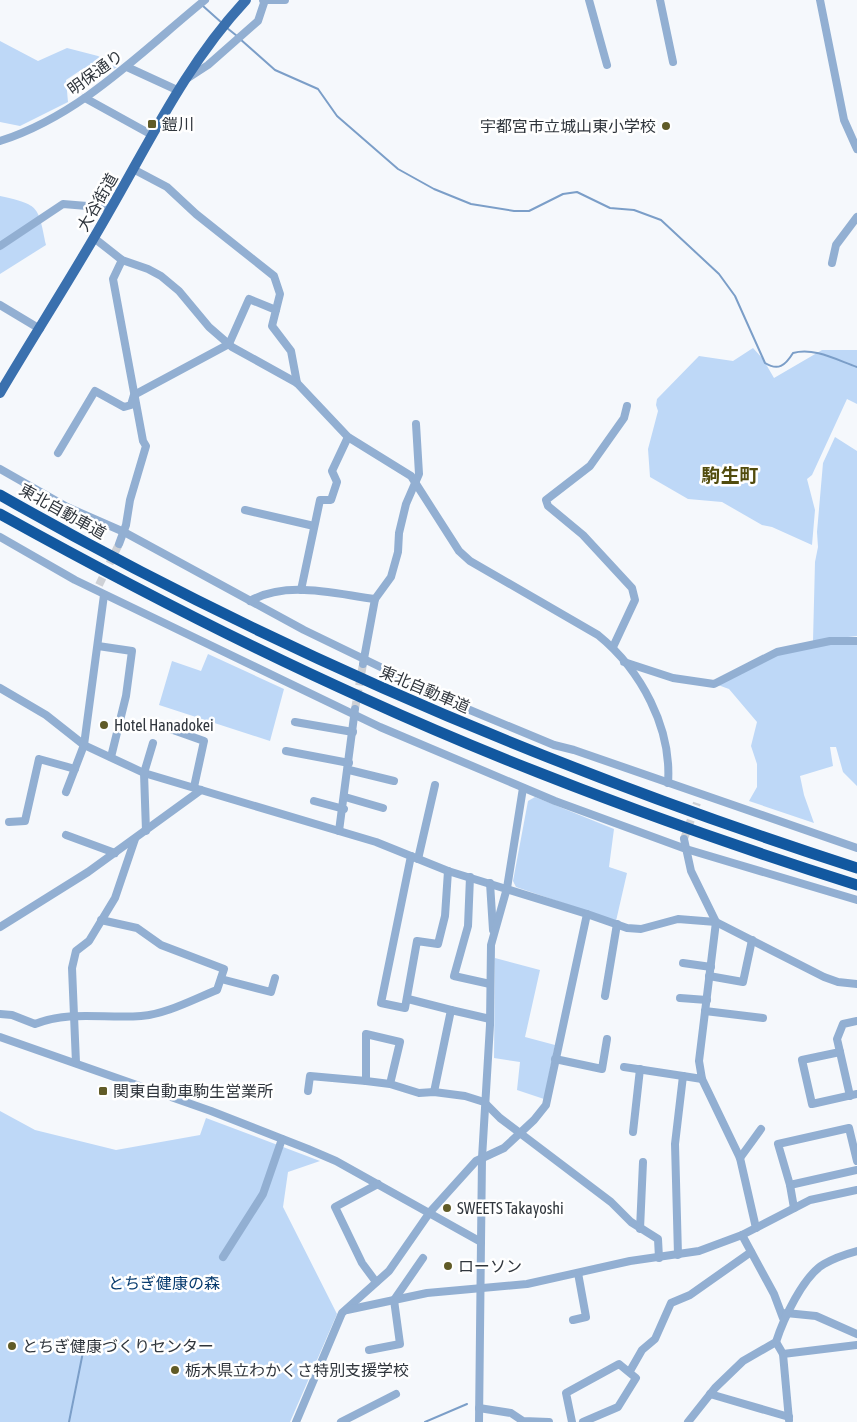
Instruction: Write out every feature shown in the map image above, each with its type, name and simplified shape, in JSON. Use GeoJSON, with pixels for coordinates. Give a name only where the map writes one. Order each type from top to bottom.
{"type":"FeatureCollection","features":[{"type":"Feature","properties":{"kind":"highway","name":"東北自動車道"},"geometry":{"type":"LineString","coordinates":[[0,495],[195,599],[372,684],[573,768],[694,813],[857,868]]}},
{"type":"Feature","properties":{"kind":"highway","name":"東北自動車道"},"geometry":{"type":"LineString","coordinates":[[0,514],[197,619],[374,704],[576,788],[681,827],[857,885]]}},
{"type":"Feature","properties":{"kind":"main road","name":"大谷街道"},"geometry":{"type":"LineString","coordinates":[[0,393],[94,238],[180,85],[220,27],[246,0]]}},
{"type":"Feature","properties":{"kind":"street","name":"明保通り"},"geometry":{"type":"LineString","coordinates":[[0,141],[53,118],[85,98],[127,67],[205,0]]}},
{"type":"Feature","properties":{"kind":"street"},"geometry":{"type":"LineString","coordinates":[[127,67],[180,85],[208,65],[258,21],[264,0],[285,0]]}},
{"type":"Feature","properties":{"kind":"street"},"geometry":{"type":"LineString","coordinates":[[589,0],[607,65]]}},
{"type":"Feature","properties":{"kind":"street"},"geometry":{"type":"LineString","coordinates":[[660,0],[673,62]]}},
{"type":"Feature","properties":{"kind":"street"},"geometry":{"type":"LineString","coordinates":[[820,0],[844,120],[857,149]]}},
{"type":"Feature","properties":{"kind":"street"},"geometry":{"type":"LineString","coordinates":[[85,98],[152,135]]}},
{"type":"Feature","properties":{"kind":"street"},"geometry":{"type":"LineString","coordinates":[[133,169],[167,187],[196,214],[274,276],[280,294],[272,326],[291,351],[297,383]]}},
{"type":"Feature","properties":{"kind":"street"},"geometry":{"type":"LineString","coordinates":[[0,246],[62,204],[111,208]]}},
{"type":"Feature","properties":{"kind":"street"},"geometry":{"type":"LineString","coordinates":[[832,263],[836,245],[857,217]]}},
{"type":"Feature","properties":{"kind":"street"},"geometry":{"type":"LineString","coordinates":[[94,238],[122,260],[162,276],[179,291],[209,327],[229,344],[297,383],[348,437],[411,476],[459,551],[470,560],[598,635],[612,646],[650,698],[664,735],[669,755],[668,784]]}},
{"type":"Feature","properties":{"kind":"street"},"geometry":{"type":"LineString","coordinates":[[119,544],[124,532],[130,500],[146,446],[143,441],[113,279],[122,260]]}},
{"type":"Feature","properties":{"kind":"street"},"geometry":{"type":"LineString","coordinates":[[58,453],[94,390],[124,407],[131,405],[134,395],[229,344],[249,299],[276,310]]}},
{"type":"Feature","properties":{"kind":"street"},"geometry":{"type":"LineString","coordinates":[[0,305],[40,329]]}},
{"type":"Feature","properties":{"kind":"street"},"geometry":{"type":"LineString","coordinates":[[612,646],[635,600],[632,588],[583,535],[548,506],[546,500],[590,466],[624,418],[627,406]]}},
{"type":"Feature","properties":{"kind":"street"},"geometry":{"type":"LineString","coordinates":[[363,661],[375,599],[390,577],[398,552],[399,533],[406,504],[420,464],[416,424]]}},
{"type":"Feature","properties":{"kind":"street"},"geometry":{"type":"LineString","coordinates":[[302,590],[320,500],[331,500],[337,482],[332,471],[348,437]]}},
{"type":"Feature","properties":{"kind":"street"},"geometry":{"type":"LineString","coordinates":[[0,469],[67,506],[124,532],[363,661],[465,708],[554,745],[574,750],[668,784],[698,799],[857,848]]}},
{"type":"Feature","properties":{"kind":"street"},"geometry":{"type":"LineString","coordinates":[[245,510],[314,526]]}},
{"type":"Feature","properties":{"kind":"street"},"geometry":{"type":"LineString","coordinates":[[0,537],[98,588],[104,595],[523,788],[686,849],[857,900]]}},
{"type":"Feature","properties":{"kind":"street"},"geometry":{"type":"LineString","coordinates":[[250,601],[262,594],[302,590],[375,599]]}},
{"type":"Feature","properties":{"kind":"street"},"geometry":{"type":"LineString","coordinates":[[66,792],[84,745],[104,595]]}},
{"type":"Feature","properties":{"kind":"street"},"geometry":{"type":"LineString","coordinates":[[624,662],[672,678],[714,684],[777,652],[830,641],[857,642]]}},
{"type":"Feature","properties":{"kind":"street"},"geometry":{"type":"LineString","coordinates":[[98,646],[132,651],[126,696],[111,758]]}},
{"type":"Feature","properties":{"kind":"street"},"geometry":{"type":"LineString","coordinates":[[0,688],[46,715],[84,745],[144,772],[376,842],[448,870],[616,924],[640,929],[678,919],[716,922],[824,976],[838,982],[857,986]]}},
{"type":"Feature","properties":{"kind":"street"},"geometry":{"type":"LineString","coordinates":[[339,831],[344,809],[355,712]]}},
{"type":"Feature","properties":{"kind":"street"},"geometry":{"type":"LineString","coordinates":[[296,722],[353,732]]}},
{"type":"Feature","properties":{"kind":"street"},"geometry":{"type":"LineString","coordinates":[[0,927],[135,839],[198,788],[204,741],[159,725]]}},
{"type":"Feature","properties":{"kind":"street"},"geometry":{"type":"LineString","coordinates":[[146,831],[144,772],[153,743]]}},
{"type":"Feature","properties":{"kind":"street"},"geometry":{"type":"LineString","coordinates":[[286,751],[394,781]]}},
{"type":"Feature","properties":{"kind":"street"},"geometry":{"type":"LineString","coordinates":[[9,822],[25,821],[39,759],[75,769]]}},
{"type":"Feature","properties":{"kind":"street"},"geometry":{"type":"LineString","coordinates":[[435,785],[415,857],[381,1003],[405,1008],[408,1000],[417,941],[438,944],[445,916],[448,870]]}},
{"type":"Feature","properties":{"kind":"street"},"geometry":{"type":"LineString","coordinates":[[479,1422],[482,1158],[490,1019],[491,945],[507,888],[523,788]]}},
{"type":"Feature","properties":{"kind":"street"},"geometry":{"type":"LineString","coordinates":[[345,797],[383,808]]}},
{"type":"Feature","properties":{"kind":"street"},"geometry":{"type":"LineString","coordinates":[[314,802],[344,809]]}},
{"type":"Feature","properties":{"kind":"street"},"geometry":{"type":"LineString","coordinates":[[66,835],[115,853]]}},
{"type":"Feature","properties":{"kind":"street"},"geometry":{"type":"LineString","coordinates":[[76,1064],[72,968],[76,951],[89,941],[115,898],[135,839]]}},
{"type":"Feature","properties":{"kind":"street"},"geometry":{"type":"LineString","coordinates":[[684,839],[692,871],[716,922],[700,1061],[702,1079],[740,1158],[756,1228]]}},
{"type":"Feature","properties":{"kind":"street"},"geometry":{"type":"LineString","coordinates":[[470,877],[468,926],[454,976],[490,984]]}},
{"type":"Feature","properties":{"kind":"street"},"geometry":{"type":"LineString","coordinates":[[490,883],[493,937]]}},
{"type":"Feature","properties":{"kind":"street"},"geometry":{"type":"LineString","coordinates":[[296,1422],[345,1310],[389,1271],[430,1212],[476,1161],[504,1148],[520,1134],[546,1105],[587,914]]}},
{"type":"Feature","properties":{"kind":"street"},"geometry":{"type":"LineString","coordinates":[[0,1014],[12,1015],[35,1024],[75,1015],[141,1016],[155,1014],[217,990],[224,969],[161,945],[137,928],[102,920]]}},
{"type":"Feature","properties":{"kind":"street"},"geometry":{"type":"LineString","coordinates":[[605,996],[616,924]]}},
{"type":"Feature","properties":{"kind":"street"},"geometry":{"type":"LineString","coordinates":[[683,963],[743,982],[752,940]]}},
{"type":"Feature","properties":{"kind":"street"},"geometry":{"type":"LineString","coordinates":[[221,979],[271,992],[275,978]]}},
{"type":"Feature","properties":{"kind":"street"},"geometry":{"type":"LineString","coordinates":[[680,998],[707,1000]]}},
{"type":"Feature","properties":{"kind":"street"},"geometry":{"type":"LineString","coordinates":[[408,1000],[490,1019]]}},
{"type":"Feature","properties":{"kind":"street"},"geometry":{"type":"LineString","coordinates":[[434,1092],[451,1010]]}},
{"type":"Feature","properties":{"kind":"street"},"geometry":{"type":"LineString","coordinates":[[705,1011],[763,1018]]}},
{"type":"Feature","properties":{"kind":"street"},"geometry":{"type":"LineString","coordinates":[[840,1052],[802,1060],[812,1104],[853,1095],[837,1039],[843,1024],[857,1021]]}},
{"type":"Feature","properties":{"kind":"street"},"geometry":{"type":"LineString","coordinates":[[366,1081],[366,1034],[400,1042],[390,1084]]}},
{"type":"Feature","properties":{"kind":"street"},"geometry":{"type":"LineString","coordinates":[[0,1037],[282,1139],[336,1161],[481,1242]]}},
{"type":"Feature","properties":{"kind":"street"},"geometry":{"type":"LineString","coordinates":[[555,1059],[602,1069],[607,1038]]}},
{"type":"Feature","properties":{"kind":"street"},"geometry":{"type":"LineString","coordinates":[[624,1067],[702,1079]]}},
{"type":"Feature","properties":{"kind":"street"},"geometry":{"type":"LineString","coordinates":[[633,1132],[640,1069]]}},
{"type":"Feature","properties":{"kind":"street"},"geometry":{"type":"LineString","coordinates":[[308,1090],[310,1076],[390,1084],[419,1093],[434,1092],[465,1096],[484,1102],[520,1134],[611,1202],[640,1229],[658,1239],[659,1258]]}},
{"type":"Feature","properties":{"kind":"street"},"geometry":{"type":"LineString","coordinates":[[678,1255],[675,1144],[683,1076]]}},
{"type":"Feature","properties":{"kind":"street"},"geometry":{"type":"LineString","coordinates":[[794,1208],[790,1185],[778,1144],[849,1128],[857,1161]]}},
{"type":"Feature","properties":{"kind":"street"},"geometry":{"type":"LineString","coordinates":[[740,1158],[761,1129]]}},
{"type":"Feature","properties":{"kind":"street"},"geometry":{"type":"LineString","coordinates":[[223,1257],[246,1224],[263,1194],[282,1139]]}},
{"type":"Feature","properties":{"kind":"street"},"geometry":{"type":"LineString","coordinates":[[640,1229],[643,1162]]}},
{"type":"Feature","properties":{"kind":"street"},"geometry":{"type":"LineString","coordinates":[[790,1185],[857,1170]]}},
{"type":"Feature","properties":{"kind":"street"},"geometry":{"type":"LineString","coordinates":[[376,1282],[362,1263],[335,1207],[378,1184]]}},
{"type":"Feature","properties":{"kind":"street"},"geometry":{"type":"LineString","coordinates":[[345,1310],[426,1293],[527,1284],[630,1261],[699,1251],[742,1235],[810,1200],[857,1190]]}},
{"type":"Feature","properties":{"kind":"street"},"geometry":{"type":"LineString","coordinates":[[742,1235],[785,1316]]}},
{"type":"Feature","properties":{"kind":"street"},"geometry":{"type":"LineString","coordinates":[[688,1422],[710,1394],[744,1361],[776,1342],[785,1316],[819,1268],[839,1256],[857,1251]]}},
{"type":"Feature","properties":{"kind":"street"},"geometry":{"type":"LineString","coordinates":[[630,1371],[642,1350],[655,1339],[671,1303],[690,1295],[751,1252]]}},
{"type":"Feature","properties":{"kind":"street"},"geometry":{"type":"LineString","coordinates":[[369,1350],[400,1344],[394,1300],[423,1258]]}},
{"type":"Feature","properties":{"kind":"street"},"geometry":{"type":"LineString","coordinates":[[573,1320],[586,1317],[578,1273]]}},
{"type":"Feature","properties":{"kind":"street"},"geometry":{"type":"LineString","coordinates":[[785,1316],[816,1316],[857,1334]]}},
{"type":"Feature","properties":{"kind":"street"},"geometry":{"type":"LineString","coordinates":[[710,1394],[789,1420],[783,1354],[776,1342]]}},
{"type":"Feature","properties":{"kind":"street"},"geometry":{"type":"LineString","coordinates":[[783,1354],[857,1345]]}},
{"type":"Feature","properties":{"kind":"street"},"geometry":{"type":"LineString","coordinates":[[572,1422],[566,1393],[619,1364],[630,1371],[636,1378],[618,1407],[583,1422]]}},
{"type":"Feature","properties":{"kind":"street"},"geometry":{"type":"LineString","coordinates":[[341,1422],[396,1394]]}},
{"type":"Feature","properties":{"kind":"street"},"geometry":{"type":"LineString","coordinates":[[479,1408],[511,1413],[523,1421],[549,1422]]}},
{"type":"Feature","properties":{"kind":"green space"},"geometry":{"type":"Polygon","coordinates":[[[0,41],[38,61],[67,48],[98,56],[117,67],[102,76],[84,68],[66,80],[68,102],[20,126],[0,122],[0,41]]]}},
{"type":"Feature","properties":{"kind":"green space"},"geometry":{"type":"Polygon","coordinates":[[[0,196],[23,202],[35,209],[41,222],[46,245],[0,274],[0,196]]]}},
{"type":"Feature","properties":{"kind":"green space"},"geometry":{"type":"Polygon","coordinates":[[[753,348],[763,359],[774,378],[822,350],[857,350],[857,404],[847,399],[812,475],[807,479],[815,510],[812,545],[772,527],[762,525],[722,502],[688,499],[650,477],[648,449],[658,411],[657,399],[699,356],[733,361],[753,348]]]}},
{"type":"Feature","properties":{"kind":"green space"},"geometry":{"type":"Polygon","coordinates":[[[835,437],[857,451],[857,636],[813,641],[815,562],[818,547],[817,532],[823,463],[835,437]]]}},
{"type":"Feature","properties":{"kind":"green space"},"geometry":{"type":"Polygon","coordinates":[[[819,644],[857,645],[857,786],[843,772],[836,747],[830,747],[833,766],[800,776],[804,795],[814,823],[749,801],[757,787],[757,764],[751,746],[757,722],[729,689],[718,685],[785,650],[819,644]]]}},
{"type":"Feature","properties":{"kind":"green space"},"geometry":{"type":"Polygon","coordinates":[[[208,654],[284,689],[270,741],[159,705],[172,661],[201,671],[208,654]]]}},
{"type":"Feature","properties":{"kind":"green space"},"geometry":{"type":"Polygon","coordinates":[[[535,797],[614,829],[609,867],[627,873],[616,921],[516,887],[513,881],[528,801],[535,797]]]}},
{"type":"Feature","properties":{"kind":"green space"},"geometry":{"type":"Polygon","coordinates":[[[495,958],[540,970],[525,1037],[555,1045],[544,1099],[517,1090],[520,1062],[494,1058],[495,958]]]}},
{"type":"Feature","properties":{"kind":"green space","name":"とちぎ健康の森"},"geometry":{"type":"Polygon","coordinates":[[[0,1111],[35,1130],[116,1150],[200,1135],[206,1118],[320,1161],[288,1172],[283,1207],[337,1314],[290,1422],[0,1422],[0,1111]]]}},
{"type":"Feature","properties":{"kind":"waterway"},"geometry":{"type":"LineString","coordinates":[[203,6],[222,23]]}},
{"type":"Feature","properties":{"kind":"waterway"},"geometry":{"type":"LineString","coordinates":[[227,28],[237,36]]}},
{"type":"Feature","properties":{"kind":"waterway"},"geometry":{"type":"LineString","coordinates":[[240,39],[275,70],[318,89],[337,116],[398,169],[434,189],[471,204],[514,211],[529,211],[563,194],[577,192],[610,208],[634,210],[661,220],[719,274],[735,296],[765,363],[777,367],[784,364],[793,353],[809,352],[825,355],[857,367]]}},
{"type":"Feature","properties":{"kind":"waterway"},"geometry":{"type":"LineString","coordinates":[[69,1422],[85,1342]]}},
{"type":"Feature","properties":{"kind":"waterway"},"geometry":{"type":"LineString","coordinates":[[425,1422],[467,1404]]}},
{"type":"Feature","properties":{"kind":"tunnel"},"geometry":{"type":"LineString","coordinates":[[99,585],[119,544]]}},
{"type":"Feature","properties":{"kind":"tunnel"},"geometry":{"type":"LineString","coordinates":[[355,709],[363,664]]}},
{"type":"Feature","properties":{"kind":"tunnel"},"geometry":{"type":"LineString","coordinates":[[684,839],[697,803]]}},
{"type":"Feature","properties":{"kind":"place","name":"鎧川"},"geometry":{"type":"Point","coordinates":[152,124]}},
{"type":"Feature","properties":{"kind":"place","name":"宇都宮市立城山東小学校"},"geometry":{"type":"Point","coordinates":[666,126]}},
{"type":"Feature","properties":{"kind":"place","name":"Hotel Hanadokei"},"geometry":{"type":"Point","coordinates":[104,725]}},
{"type":"Feature","properties":{"kind":"place","name":"関東自動車駒生営業所"},"geometry":{"type":"Point","coordinates":[103,1091]}},
{"type":"Feature","properties":{"kind":"place","name":"SWEETS Takayoshi"},"geometry":{"type":"Point","coordinates":[447,1208]}},
{"type":"Feature","properties":{"kind":"place","name":"ローソン"},"geometry":{"type":"Point","coordinates":[448,1266]}},
{"type":"Feature","properties":{"kind":"place","name":"とちぎ健康づくりセンター"},"geometry":{"type":"Point","coordinates":[12,1346]}},
{"type":"Feature","properties":{"kind":"place","name":"栃木県立わかくさ特別支援学校"},"geometry":{"type":"Point","coordinates":[175,1370]}},
{"type":"Feature","properties":{"kind":"district","name":"駒生町"},"geometry":{"type":"Point","coordinates":[730,475]}}]}
